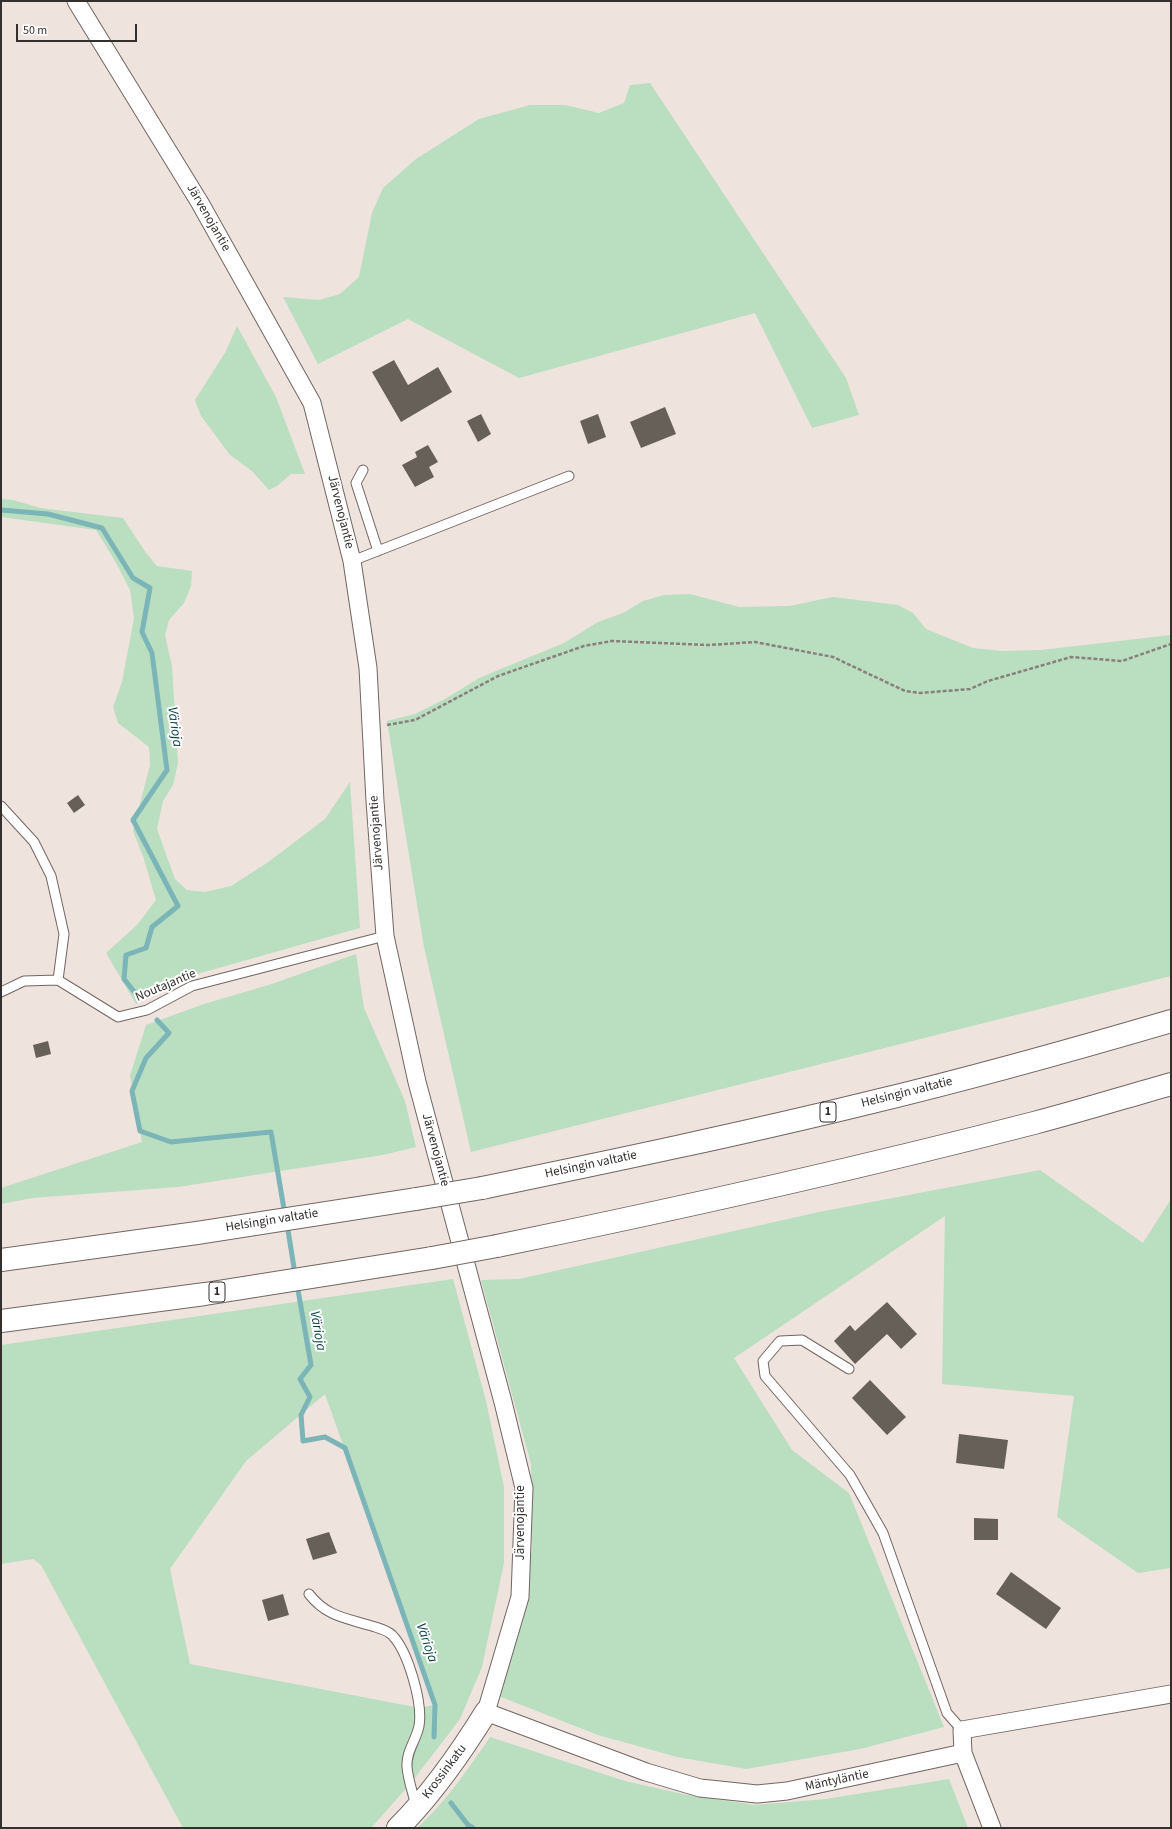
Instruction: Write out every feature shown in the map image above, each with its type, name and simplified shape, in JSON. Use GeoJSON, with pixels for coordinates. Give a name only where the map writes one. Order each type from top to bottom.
{"type":"FeatureCollection","features":[{"type":"Feature","properties":{"kind":"main road","name":"Helsingin valtatie"},"geometry":{"type":"LineString","coordinates":[[1,1260],[197,1233],[482,1188],[677,1148],[872,1102],[1020,1064],[1171,1021]]}},
{"type":"Feature","properties":{"kind":"main road","name":"1"},"geometry":{"type":"LineString","coordinates":[[1,1321],[205,1294],[432,1258],[497,1246],[691,1206],[878,1162],[1035,1122],[1171,1084]]}},
{"type":"Feature","properties":{"kind":"main road","name":"Krossinkatu"},"geometry":{"type":"LineString","coordinates":[[398,1828],[417,1809],[455,1761],[486,1712]]}},
{"type":"Feature","properties":{"kind":"street","name":"Järvenojantie"},"geometry":{"type":"LineString","coordinates":[[76,1],[200,203],[312,402],[352,561],[368,668],[385,936],[417,1082],[503,1402],[524,1488],[520,1597],[486,1712]]}},
{"type":"Feature","properties":{"kind":"street"},"geometry":{"type":"LineString","coordinates":[[992,1828],[963,1753],[962,1730],[1171,1694]]}},
{"type":"Feature","properties":{"kind":"street","name":"Mäntyläntie"},"geometry":{"type":"LineString","coordinates":[[486,1712],[646,1772],[700,1788],[758,1794],[787,1791],[963,1753]]}},
{"type":"Feature","properties":{"kind":"lane"},"geometry":{"type":"LineString","coordinates":[[363,470],[356,484],[378,551]]}},
{"type":"Feature","properties":{"kind":"lane"},"geometry":{"type":"LineString","coordinates":[[352,561],[569,476]]}},
{"type":"Feature","properties":{"kind":"lane"},"geometry":{"type":"LineString","coordinates":[[1,806],[34,842],[51,876],[64,934],[58,980],[24,981],[1,992]]}},
{"type":"Feature","properties":{"kind":"lane","name":"Noutajantie"},"geometry":{"type":"LineString","coordinates":[[58,980],[118,1017],[147,1010],[192,986],[385,936]]}},
{"type":"Feature","properties":{"kind":"lane"},"geometry":{"type":"LineString","coordinates":[[849,1369],[802,1340],[780,1341],[763,1361],[765,1376],[850,1475],[883,1533],[947,1713],[962,1730]]}},
{"type":"Feature","properties":{"kind":"lane"},"geometry":{"type":"LineString","coordinates":[[308,1594],[315,1602],[328,1612],[391,1633],[400,1644],[415,1685],[420,1708],[419,1727],[408,1751],[407,1767],[417,1809]]}},
{"type":"Feature","properties":{"kind":"path"},"geometry":{"type":"LineString","coordinates":[[371,727],[415,720],[498,676],[584,646],[612,641],[709,645],[755,642],[833,657],[905,691],[920,693],[970,689],[988,681],[1071,657],[1122,661],[1171,644]]}},
{"type":"Feature","properties":{"kind":"green space"},"geometry":{"type":"Polygon","coordinates":[[[650,83],[846,378],[859,415],[812,428],[755,313],[519,378],[408,319],[318,364],[283,297],[319,300],[340,294],[359,277],[372,213],[383,188],[416,159],[479,119],[530,105],[565,105],[599,113],[624,103],[630,85],[650,83]]]}},
{"type":"Feature","properties":{"kind":"green space"},"geometry":{"type":"Polygon","coordinates":[[[237,326],[276,397],[305,474],[291,474],[277,486],[269,490],[252,471],[230,455],[201,416],[195,400],[226,351],[237,326]]]}},
{"type":"Feature","properties":{"kind":"green space"},"geometry":{"type":"Polygon","coordinates":[[[1,499],[13,500],[40,508],[123,518],[146,553],[157,566],[192,571],[191,586],[184,603],[169,620],[165,635],[172,666],[178,763],[173,785],[163,801],[157,829],[175,879],[187,890],[205,892],[231,886],[267,863],[325,819],[350,782],[360,928],[183,978],[136,1004],[106,953],[137,925],[156,900],[143,856],[133,831],[150,765],[149,747],[118,723],[113,707],[122,682],[134,618],[130,590],[115,561],[96,530],[1,517],[1,499]]]}},
{"type":"Feature","properties":{"kind":"green space"},"geometry":{"type":"Polygon","coordinates":[[[690,594],[739,607],[789,606],[833,597],[898,605],[913,613],[926,629],[973,648],[1002,651],[1041,650],[1171,635],[1171,976],[471,1152],[424,947],[387,721],[415,714],[445,699],[479,678],[564,643],[598,622],[623,613],[643,601],[664,595],[690,594]]]}},
{"type":"Feature","properties":{"kind":"green space"},"geometry":{"type":"Polygon","coordinates":[[[356,954],[364,1008],[405,1101],[416,1147],[383,1155],[178,1187],[32,1198],[1,1204],[1,1188],[142,1142],[130,1076],[146,1025],[204,1004],[272,984],[356,954]]]}},
{"type":"Feature","properties":{"kind":"green space"},"geometry":{"type":"Polygon","coordinates":[[[1040,1170],[1143,1243],[1171,1199],[1171,1568],[1138,1573],[1057,1517],[1074,1396],[942,1384],[945,1216],[734,1358],[792,1450],[849,1493],[944,1727],[860,1749],[746,1769],[677,1757],[598,1735],[496,1695],[523,1621],[532,1548],[531,1464],[481,1280],[519,1279],[819,1212],[1040,1170]]]}},
{"type":"Feature","properties":{"kind":"green space"},"geometry":{"type":"Polygon","coordinates":[[[453,1279],[486,1401],[504,1487],[504,1563],[482,1667],[460,1719],[411,1783],[371,1828],[183,1828],[41,1565],[33,1559],[1,1564],[1,1345],[453,1279]],[[325,1394],[246,1461],[170,1569],[190,1664],[420,1708],[435,1705],[325,1394]]]}},
{"type":"Feature","properties":{"kind":"green space"},"geometry":{"type":"Polygon","coordinates":[[[490,1737],[625,1781],[687,1795],[755,1805],[826,1799],[949,1779],[968,1828],[417,1828],[447,1796],[490,1737]]]}},
{"type":"Feature","properties":{"kind":"building"},"geometry":{"type":"Polygon","coordinates":[[[394,360],[408,385],[438,367],[452,392],[401,422],[372,372],[394,360]]]}},
{"type":"Feature","properties":{"kind":"building"},"geometry":{"type":"Polygon","coordinates":[[[665,407],[676,434],[641,448],[630,422],[665,407]]]}},
{"type":"Feature","properties":{"kind":"building"},"geometry":{"type":"Polygon","coordinates":[[[481,414],[491,434],[478,442],[467,421],[481,414]]]}},
{"type":"Feature","properties":{"kind":"building"},"geometry":{"type":"Polygon","coordinates":[[[598,414],[606,437],[588,444],[580,421],[598,414]]]}},
{"type":"Feature","properties":{"kind":"building"},"geometry":{"type":"Polygon","coordinates":[[[428,445],[438,462],[429,467],[434,477],[415,487],[402,465],[417,457],[415,452],[428,445]]]}},
{"type":"Feature","properties":{"kind":"building"},"geometry":{"type":"Polygon","coordinates":[[[78,795],[85,805],[74,813],[67,803],[78,795]]]}},
{"type":"Feature","properties":{"kind":"building"},"geometry":{"type":"Polygon","coordinates":[[[48,1041],[51,1054],[36,1058],[33,1045],[48,1041]]]}},
{"type":"Feature","properties":{"kind":"building"},"geometry":{"type":"Polygon","coordinates":[[[887,1302],[917,1334],[901,1349],[887,1334],[855,1364],[834,1341],[850,1325],[855,1331],[887,1302]]]}},
{"type":"Feature","properties":{"kind":"building"},"geometry":{"type":"Polygon","coordinates":[[[870,1380],[906,1417],[887,1435],[852,1398],[870,1380]]]}},
{"type":"Feature","properties":{"kind":"building"},"geometry":{"type":"Polygon","coordinates":[[[959,1434],[1008,1440],[1004,1469],[956,1463],[959,1434]]]}},
{"type":"Feature","properties":{"kind":"building"},"geometry":{"type":"Polygon","coordinates":[[[974,1518],[998,1519],[998,1540],[974,1540],[974,1518]]]}},
{"type":"Feature","properties":{"kind":"building"},"geometry":{"type":"Polygon","coordinates":[[[329,1532],[337,1553],[313,1560],[306,1539],[329,1532]]]}},
{"type":"Feature","properties":{"kind":"building"},"geometry":{"type":"Polygon","coordinates":[[[1011,1572],[1061,1608],[1046,1629],[996,1594],[1011,1572]]]}},
{"type":"Feature","properties":{"kind":"building"},"geometry":{"type":"Polygon","coordinates":[[[283,1594],[289,1615],[268,1621],[262,1600],[283,1594]]]}},
{"type":"Feature","properties":{"kind":"waterway","name":"Värioja"},"geometry":{"type":"LineString","coordinates":[[1,510],[48,514],[102,528],[133,578],[150,588],[142,632],[152,653],[167,770],[133,820],[178,906],[152,927],[146,948],[126,955],[124,979],[140,999]]}},
{"type":"Feature","properties":{"kind":"waterway","name":"Värioja"},"geometry":{"type":"LineString","coordinates":[[157,1020],[169,1033],[146,1058],[132,1091],[140,1131],[171,1142],[271,1132],[285,1215]]}},
{"type":"Feature","properties":{"kind":"waterway","name":"Värioja"},"geometry":{"type":"LineString","coordinates":[[287,1224],[295,1274]]}},
{"type":"Feature","properties":{"kind":"waterway","name":"Värioja"},"geometry":{"type":"LineString","coordinates":[[297,1284],[311,1365],[300,1379],[310,1397],[301,1415],[303,1441],[325,1437],[345,1448],[435,1705],[434,1737]]}},
{"type":"Feature","properties":{"kind":"waterway"},"geometry":{"type":"LineString","coordinates":[[451,1803],[468,1825],[473,1828]]}}]}
